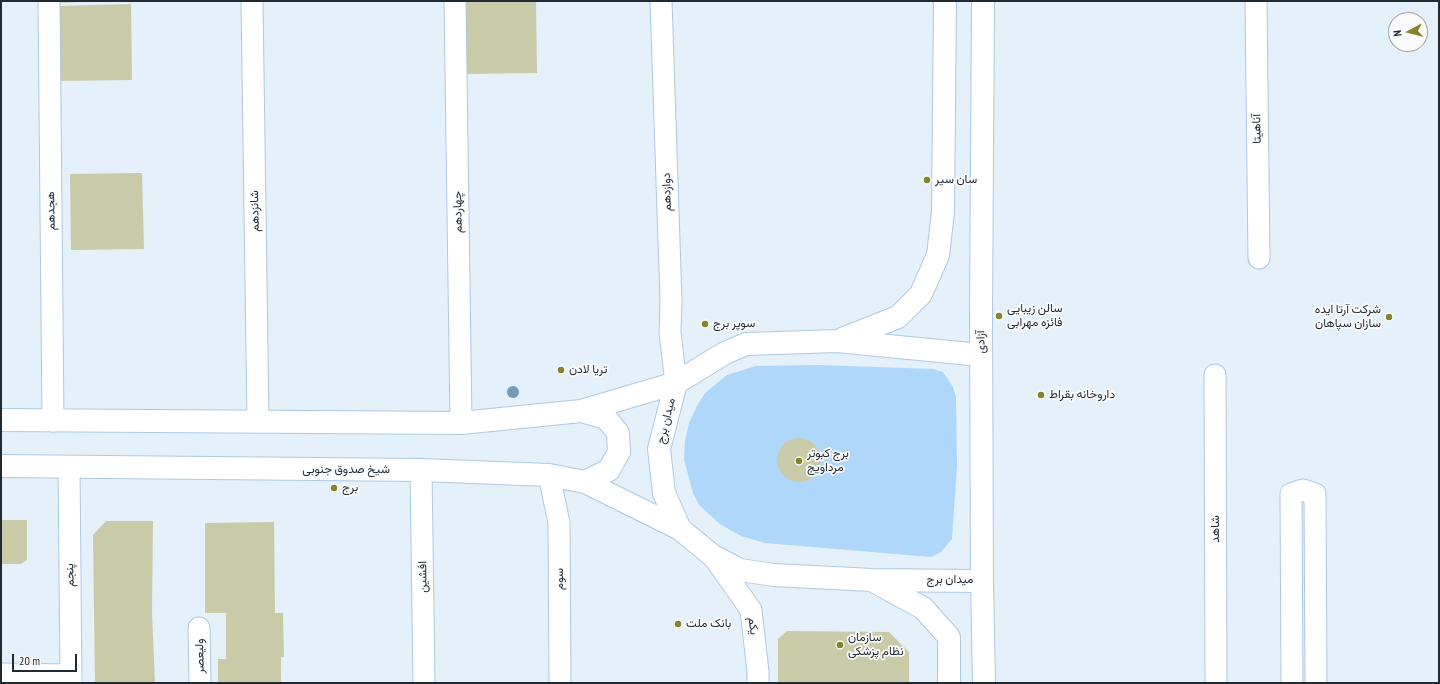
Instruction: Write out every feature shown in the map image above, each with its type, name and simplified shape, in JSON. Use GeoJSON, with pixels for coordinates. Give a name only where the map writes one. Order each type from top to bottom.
{"type":"FeatureCollection","features":[{"type":"Feature","properties":{"kind":"main road"},"geometry":{"type":"LineString","coordinates":[[837,341],[898,317],[921,294],[938,255],[943,212],[944,1]]}},
{"type":"Feature","properties":{"kind":"main road","name":"آزادی"},"geometry":{"type":"LineString","coordinates":[[982,1],[982,580],[984,683]]}},
{"type":"Feature","properties":{"kind":"main road","name":"میدان برج"},"geometry":{"type":"LineString","coordinates":[[982,355],[837,341],[746,344],[725,353],[676,383],[659,449],[664,493],[680,529],[713,556],[740,570],[774,575],[872,580],[982,580]]}},
{"type":"Feature","properties":{"kind":"main road"},"geometry":{"type":"LineString","coordinates":[[1,420],[461,423],[581,411],[676,383]]}},
{"type":"Feature","properties":{"kind":"main road"},"geometry":{"type":"LineString","coordinates":[[581,411],[606,418],[618,433],[619,452],[609,470],[585,482]]}},
{"type":"Feature","properties":{"kind":"main road","name":"شیخ صدوق جنوبی"},"geometry":{"type":"LineString","coordinates":[[1,466],[421,470],[549,475],[585,482],[680,529]]}},
{"type":"Feature","properties":{"kind":"main road"},"geometry":{"type":"LineString","coordinates":[[872,580],[923,608],[949,637],[949,683]]}},
{"type":"Feature","properties":{"kind":"street","name":"هجدهم"},"geometry":{"type":"LineString","coordinates":[[49,1],[53,421]]}},
{"type":"Feature","properties":{"kind":"street","name":"شانزدهم"},"geometry":{"type":"LineString","coordinates":[[252,1],[258,422]]}},
{"type":"Feature","properties":{"kind":"street","name":"چهاردهم"},"geometry":{"type":"LineString","coordinates":[[455,1],[461,423]]}},
{"type":"Feature","properties":{"kind":"street","name":"دوازدهم"},"geometry":{"type":"LineString","coordinates":[[661,1],[671,301],[670,333],[676,383]]}},
{"type":"Feature","properties":{"kind":"street","name":"آناهیتا"},"geometry":{"type":"LineString","coordinates":[[1256,1],[1259,258]]}},
{"type":"Feature","properties":{"kind":"street","name":"شاهد"},"geometry":{"type":"LineString","coordinates":[[1216,374],[1216,683]]}},
{"type":"Feature","properties":{"kind":"street","name":"پنجم"},"geometry":{"type":"LineString","coordinates":[[69,467],[71,679]]}},
{"type":"Feature","properties":{"kind":"street","name":"افشین"},"geometry":{"type":"LineString","coordinates":[[421,470],[424,683]]}},
{"type":"Feature","properties":{"kind":"street","name":"سوم"},"geometry":{"type":"LineString","coordinates":[[549,475],[559,523],[560,683]]}},
{"type":"Feature","properties":{"kind":"street"},"geometry":{"type":"LineString","coordinates":[[1292,683],[1291,494],[1303,490],[1315,494],[1316,683]]}},
{"type":"Feature","properties":{"kind":"street","name":"یکم"},"geometry":{"type":"LineString","coordinates":[[713,556],[751,610],[758,683]]}},
{"type":"Feature","properties":{"kind":"street","name":"ولیعصر"},"geometry":{"type":"LineString","coordinates":[[199,628],[200,683]]}},
{"type":"Feature","properties":{"kind":"street"},"geometry":{"type":"LineString","coordinates":[[1,674],[71,679]]}},
{"type":"Feature","properties":{"kind":"shaded area"},"geometry":{"type":"Polygon","coordinates":[[[819,365],[933,369],[943,372],[953,387],[956,397],[957,466],[952,539],[941,552],[931,557],[765,543],[741,536],[720,524],[699,505],[693,493],[684,459],[685,441],[689,423],[705,393],[727,375],[756,366],[819,365]]]}},
{"type":"Feature","properties":{"kind":"building"},"geometry":{"type":"Polygon","coordinates":[[[59,1],[79,1],[79,2],[59,3],[59,1]]]}},
{"type":"Feature","properties":{"kind":"building"},"geometry":{"type":"Polygon","coordinates":[[[463,1],[536,1],[537,73],[465,74],[463,1]]]}},
{"type":"Feature","properties":{"kind":"building"},"geometry":{"type":"Polygon","coordinates":[[[131,4],[132,80],[60,81],[58,6],[131,4]]]}},
{"type":"Feature","properties":{"kind":"building"},"geometry":{"type":"Polygon","coordinates":[[[142,173],[144,249],[71,250],[70,174],[142,173]]]}},
{"type":"Feature","properties":{"kind":"building","name":"برج کبوتر مرداویج"},"geometry":{"type":"Polygon","coordinates":[[[795,438],[803,438],[815,444],[821,456],[821,464],[815,476],[803,482],[795,482],[783,476],[777,464],[777,456],[783,444],[795,438]]]}},
{"type":"Feature","properties":{"kind":"building"},"geometry":{"type":"Polygon","coordinates":[[[1,520],[27,520],[27,560],[21,564],[1,564],[1,520]]]}},
{"type":"Feature","properties":{"kind":"building"},"geometry":{"type":"Polygon","coordinates":[[[106,521],[153,521],[152,613],[155,683],[95,683],[93,535],[106,521]]]}},
{"type":"Feature","properties":{"kind":"building"},"geometry":{"type":"Polygon","coordinates":[[[274,522],[275,613],[283,613],[284,657],[281,657],[281,683],[218,683],[218,659],[226,659],[226,613],[205,613],[205,523],[274,522]]]}},
{"type":"Feature","properties":{"kind":"building","name":"سازمان نظام پزشکی"},"geometry":{"type":"Polygon","coordinates":[[[787,631],[889,632],[909,652],[909,683],[778,683],[778,639],[787,631]]]}},
{"type":"Feature","properties":{"kind":"place","name":"سان سیر"},"geometry":{"type":"Point","coordinates":[927,180]}},
{"type":"Feature","properties":{"kind":"place","name":"سالن زیبایی فائزه مهرابی"},"geometry":{"type":"Point","coordinates":[999,316]}},
{"type":"Feature","properties":{"kind":"place","name":"شرکت آرتا ایده سازان سپاهان"},"geometry":{"type":"Point","coordinates":[1389,317]}},
{"type":"Feature","properties":{"kind":"place","name":"سوپر برج"},"geometry":{"type":"Point","coordinates":[705,324]}},
{"type":"Feature","properties":{"kind":"place","name":"تریا لادن"},"geometry":{"type":"Point","coordinates":[561,370]}},
{"type":"Feature","properties":{"kind":"place","name":"داروخانه بقراط"},"geometry":{"type":"Point","coordinates":[1041,395]}},
{"type":"Feature","properties":{"kind":"place","name":"برج کبوتر مرداویج"},"geometry":{"type":"Point","coordinates":[799,461]}},
{"type":"Feature","properties":{"kind":"place","name":"برج"},"geometry":{"type":"Point","coordinates":[334,488]}},
{"type":"Feature","properties":{"kind":"place","name":"بانک ملت"},"geometry":{"type":"Point","coordinates":[678,624]}},
{"type":"Feature","properties":{"kind":"place","name":"سازمان نظام پزشکی"},"geometry":{"type":"Point","coordinates":[840,645]}}]}
